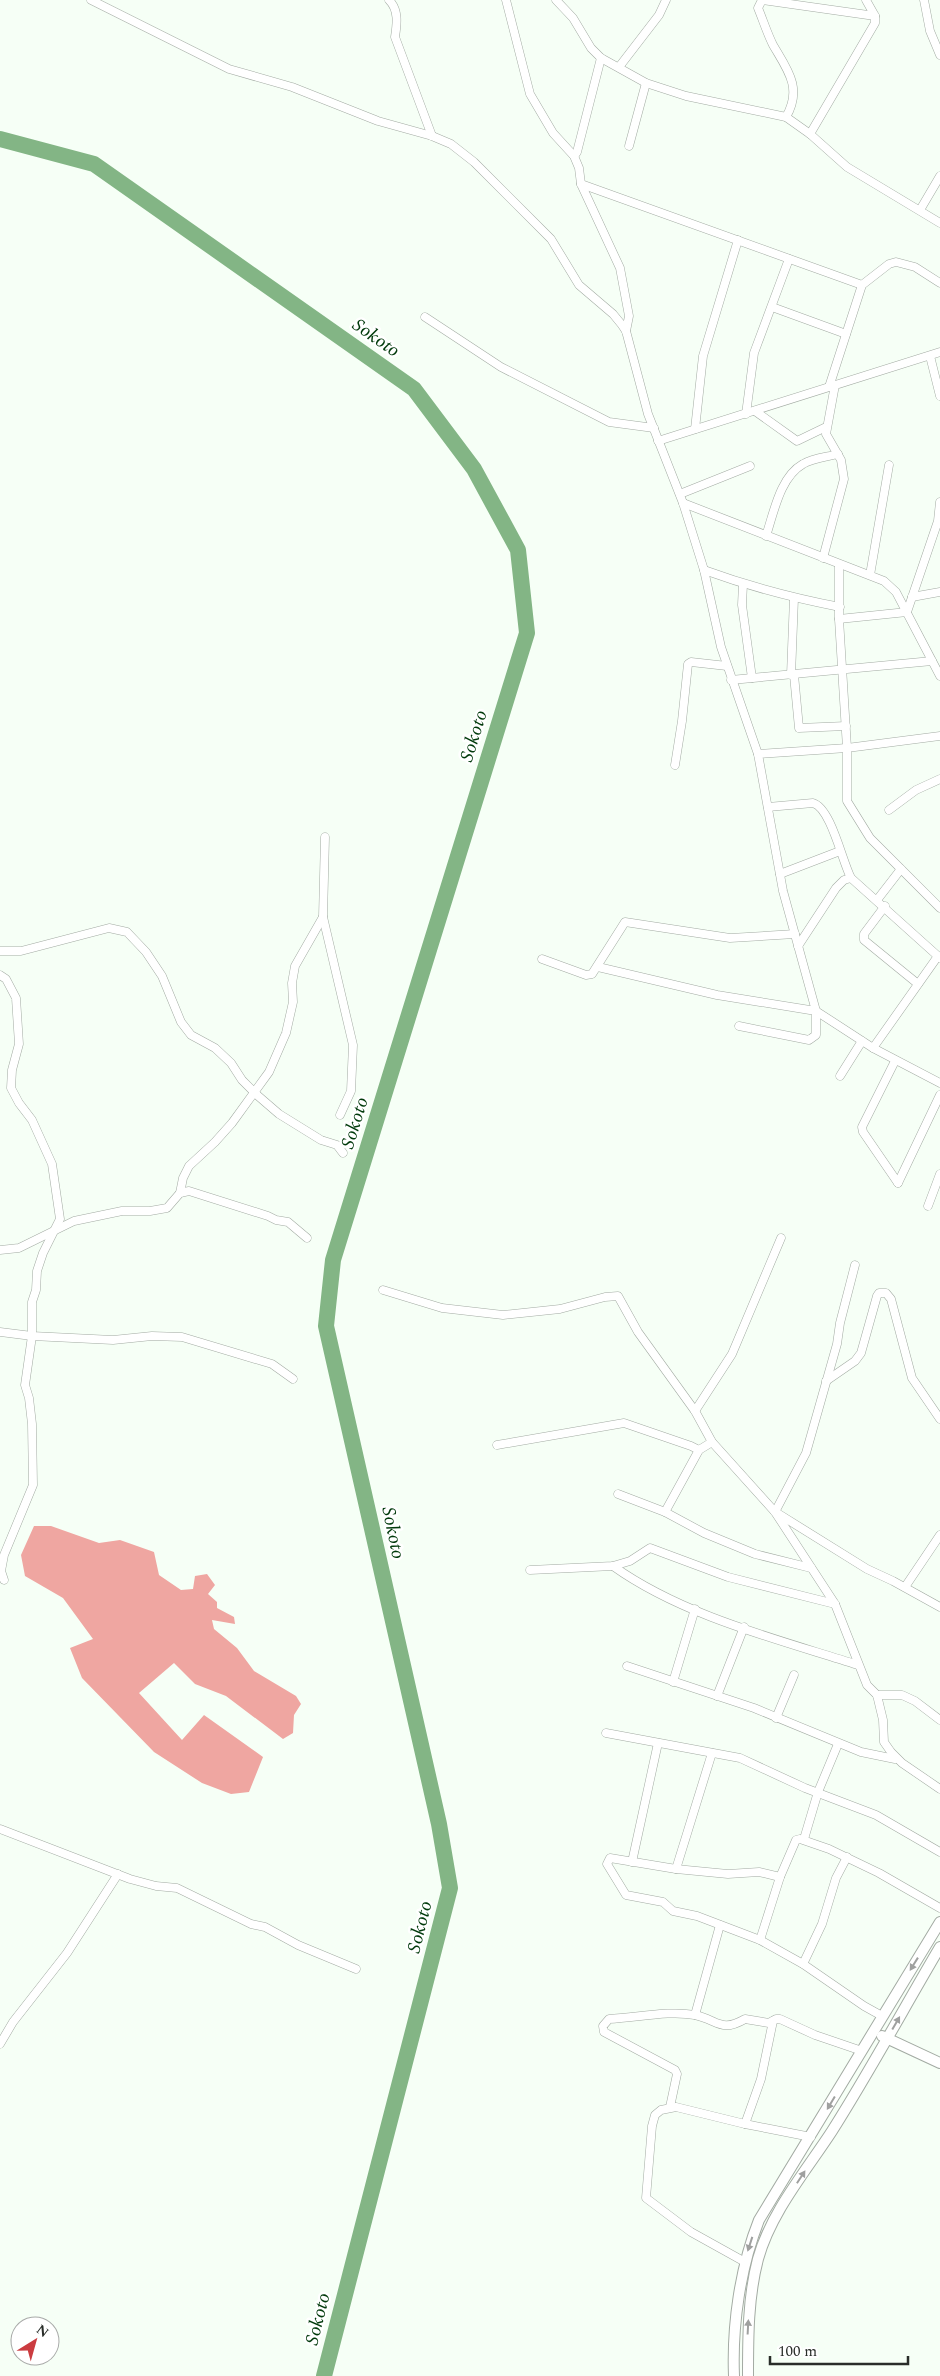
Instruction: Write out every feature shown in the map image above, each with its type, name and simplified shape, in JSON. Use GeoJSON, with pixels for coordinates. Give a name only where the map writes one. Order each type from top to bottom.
{"type":"FeatureCollection","features":[{"type":"Feature","properties":{"kind":"street"},"geometry":{"type":"LineString","coordinates":[[91,0],[229,69],[292,87],[378,121],[432,136],[463,152],[551,239],[579,285],[613,314],[626,331],[641,394],[683,503],[704,570],[727,666],[758,754],[780,874],[816,1011],[816,1035],[810,1040],[740,1026]]}},
{"type":"Feature","properties":{"kind":"street"},"geometry":{"type":"LineString","coordinates":[[390,0],[398,20],[395,37],[432,136]]}},
{"type":"Feature","properties":{"kind":"street"},"geometry":{"type":"LineString","coordinates":[[506,0],[530,94],[552,133],[574,156],[579,168],[581,184],[620,268],[629,316],[626,331]]}},
{"type":"Feature","properties":{"kind":"street"},"geometry":{"type":"LineString","coordinates":[[556,0],[573,18],[591,48],[601,58],[646,83],[686,96],[780,114],[810,134],[846,167],[940,223]]}},
{"type":"Feature","properties":{"kind":"street"},"geometry":{"type":"LineString","coordinates":[[619,67],[659,14],[666,0]]}},
{"type":"Feature","properties":{"kind":"street"},"geometry":{"type":"LineString","coordinates":[[786,117],[792,104],[792,78],[786,63],[772,43],[758,8],[759,3],[762,0],[875,16]]}},
{"type":"Feature","properties":{"kind":"street"},"geometry":{"type":"LineString","coordinates":[[810,134],[872,28],[875,16],[866,0]]}},
{"type":"Feature","properties":{"kind":"street"},"geometry":{"type":"LineString","coordinates":[[924,0],[931,34],[940,55]]}},
{"type":"Feature","properties":{"kind":"street"},"geometry":{"type":"LineString","coordinates":[[574,156],[577,152],[601,58]]}},
{"type":"Feature","properties":{"kind":"street"},"geometry":{"type":"LineString","coordinates":[[629,146],[646,83]]}},
{"type":"Feature","properties":{"kind":"street"},"geometry":{"type":"LineString","coordinates":[[920,210],[940,176]]}},
{"type":"Feature","properties":{"kind":"street"},"geometry":{"type":"LineString","coordinates":[[581,184],[862,285]]}},
{"type":"Feature","properties":{"kind":"street"},"geometry":{"type":"LineString","coordinates":[[695,430],[703,356],[738,240]]}},
{"type":"Feature","properties":{"kind":"street"},"geometry":{"type":"LineString","coordinates":[[746,414],[754,353],[790,259]]}},
{"type":"Feature","properties":{"kind":"street"},"geometry":{"type":"LineString","coordinates":[[823,558],[844,479],[842,460],[826,434],[826,427],[832,386],[862,285],[889,264],[896,262],[915,267],[940,283]]}},
{"type":"Feature","properties":{"kind":"street"},"geometry":{"type":"LineString","coordinates":[[772,306],[846,334]]}},
{"type":"Feature","properties":{"kind":"street"},"geometry":{"type":"LineString","coordinates":[[425,316],[501,366],[609,422],[654,428]]}},
{"type":"Feature","properties":{"kind":"street"},"geometry":{"type":"LineString","coordinates":[[658,441],[940,352]]}},
{"type":"Feature","properties":{"kind":"street"},"geometry":{"type":"LineString","coordinates":[[930,356],[940,396]]}},
{"type":"Feature","properties":{"kind":"street"},"geometry":{"type":"LineString","coordinates":[[755,411],[797,441],[826,427]]}},
{"type":"Feature","properties":{"kind":"street"},"geometry":{"type":"LineString","coordinates":[[766,536],[783,487],[791,475],[803,464],[838,454]]}},
{"type":"Feature","properties":{"kind":"street"},"geometry":{"type":"LineString","coordinates":[[870,575],[889,465]]}},
{"type":"Feature","properties":{"kind":"street"},"geometry":{"type":"LineString","coordinates":[[680,494],[750,466]]}},
{"type":"Feature","properties":{"kind":"street"},"geometry":{"type":"LineString","coordinates":[[907,612],[938,521],[940,502]]}},
{"type":"Feature","properties":{"kind":"street"},"geometry":{"type":"LineString","coordinates":[[683,503],[890,584],[907,612],[940,676]]}},
{"type":"Feature","properties":{"kind":"street"},"geometry":{"type":"LineString","coordinates":[[839,564],[839,619],[847,748],[846,801],[870,838],[940,908]]}},
{"type":"Feature","properties":{"kind":"street"},"geometry":{"type":"LineString","coordinates":[[704,570],[743,584],[794,598],[840,607]]}},
{"type":"Feature","properties":{"kind":"street"},"geometry":{"type":"LineString","coordinates":[[743,584],[742,605],[752,678]]}},
{"type":"Feature","properties":{"kind":"street"},"geometry":{"type":"LineString","coordinates":[[912,597],[940,592]]}},
{"type":"Feature","properties":{"kind":"street"},"geometry":{"type":"LineString","coordinates":[[794,598],[792,675],[799,728],[846,726]]}},
{"type":"Feature","properties":{"kind":"street"},"geometry":{"type":"LineString","coordinates":[[839,619],[907,612]]}},
{"type":"Feature","properties":{"kind":"street"},"geometry":{"type":"LineString","coordinates":[[732,680],[932,661]]}},
{"type":"Feature","properties":{"kind":"street"},"geometry":{"type":"LineString","coordinates":[[675,765],[688,664],[691,662],[727,666]]}},
{"type":"Feature","properties":{"kind":"street"},"geometry":{"type":"LineString","coordinates":[[758,754],[847,748],[940,736]]}},
{"type":"Feature","properties":{"kind":"street"},"geometry":{"type":"LineString","coordinates":[[888,810],[916,790],[940,779]]}},
{"type":"Feature","properties":{"kind":"street"},"geometry":{"type":"LineString","coordinates":[[768,807],[815,803],[827,819],[850,878],[885,906],[939,957],[873,1048]]}},
{"type":"Feature","properties":{"kind":"street"},"geometry":{"type":"LineString","coordinates":[[325,838],[323,917],[353,1045],[351,1091],[340,1115]]}},
{"type":"Feature","properties":{"kind":"street"},"geometry":{"type":"LineString","coordinates":[[780,874],[840,851]]}},
{"type":"Feature","properties":{"kind":"street"},"geometry":{"type":"LineString","coordinates":[[877,900],[901,869]]}},
{"type":"Feature","properties":{"kind":"street"},"geometry":{"type":"LineString","coordinates":[[798,946],[836,888],[844,880],[850,878]]}},
{"type":"Feature","properties":{"kind":"street"},"geometry":{"type":"LineString","coordinates":[[885,906],[864,934],[864,940],[918,984]]}},
{"type":"Feature","properties":{"kind":"street"},"geometry":{"type":"LineString","coordinates":[[0,1250],[19,1248],[56,1228],[74,1221],[122,1212],[167,1208],[180,1193],[183,1178],[189,1166],[226,1129],[269,1072],[286,1033],[293,1002],[292,983],[295,966],[323,917]]}},
{"type":"Feature","properties":{"kind":"street"},"geometry":{"type":"LineString","coordinates":[[542,960],[586,975],[592,974],[625,922],[730,938],[795,934]]}},
{"type":"Feature","properties":{"kind":"street"},"geometry":{"type":"LineString","coordinates":[[0,951],[21,951],[109,928],[127,932],[146,952],[162,976],[181,1022],[191,1035],[215,1048],[231,1063],[253,1092],[279,1114],[321,1140],[337,1145],[343,1153]]}},
{"type":"Feature","properties":{"kind":"street"},"geometry":{"type":"LineString","coordinates":[[598,967],[717,995],[816,1011],[873,1048],[940,1083]]}},
{"type":"Feature","properties":{"kind":"street"},"geometry":{"type":"LineString","coordinates":[[0,975],[6,979],[16,998],[19,1044],[12,1070],[11,1088],[32,1120],[52,1164],[60,1219],[48,1240],[37,1271],[36,1290],[32,1302],[32,1336],[25,1386],[29,1398],[32,1424],[33,1485],[4,1555],[1,1571],[4,1580]]}},
{"type":"Feature","properties":{"kind":"street"},"geometry":{"type":"LineString","coordinates":[[840,1076],[862,1041]]}},
{"type":"Feature","properties":{"kind":"street"},"geometry":{"type":"LineString","coordinates":[[895,1060],[862,1127],[863,1132],[898,1183],[940,1094]]}},
{"type":"Feature","properties":{"kind":"street"},"geometry":{"type":"LineString","coordinates":[[928,1206],[940,1174]]}},
{"type":"Feature","properties":{"kind":"street"},"geometry":{"type":"LineString","coordinates":[[180,1193],[189,1191],[288,1222],[307,1238]]}},
{"type":"Feature","properties":{"kind":"street"},"geometry":{"type":"LineString","coordinates":[[695,1411],[732,1354],[781,1238]]}},
{"type":"Feature","properties":{"kind":"street"},"geometry":{"type":"LineString","coordinates":[[775,1512],[806,1453],[837,1344],[840,1323],[855,1265]]}},
{"type":"Feature","properties":{"kind":"street"},"geometry":{"type":"LineString","coordinates":[[383,1290],[442,1308],[503,1315],[560,1309],[605,1297],[618,1296],[638,1332],[695,1411],[712,1442],[775,1512],[835,1604],[867,1685],[877,1695],[883,1720],[884,1742],[895,1759]]}},
{"type":"Feature","properties":{"kind":"street"},"geometry":{"type":"LineString","coordinates":[[826,1381],[858,1358],[877,1296],[879,1293],[886,1293],[891,1299],[912,1378],[940,1419]]}},
{"type":"Feature","properties":{"kind":"street"},"geometry":{"type":"LineString","coordinates":[[0,1332],[32,1336],[113,1340],[152,1336],[182,1337],[272,1364],[293,1379]]}},
{"type":"Feature","properties":{"kind":"street"},"geometry":{"type":"LineString","coordinates":[[496,1445],[624,1423],[699,1450]]}},
{"type":"Feature","properties":{"kind":"street"},"geometry":{"type":"LineString","coordinates":[[665,1512],[699,1450],[712,1442]]}},
{"type":"Feature","properties":{"kind":"street"},"geometry":{"type":"LineString","coordinates":[[618,1494],[665,1512],[704,1533],[755,1554],[811,1568]]}},
{"type":"Feature","properties":{"kind":"street"},"geometry":{"type":"LineString","coordinates":[[775,1512],[868,1569],[940,1607]]}},
{"type":"Feature","properties":{"kind":"street"},"geometry":{"type":"LineString","coordinates":[[905,1587],[940,1535]]}},
{"type":"Feature","properties":{"kind":"street"},"geometry":{"type":"LineString","coordinates":[[530,1570],[613,1566],[630,1561],[650,1548],[728,1577],[835,1604]]}},
{"type":"Feature","properties":{"kind":"street"},"geometry":{"type":"LineString","coordinates":[[613,1566],[650,1590],[696,1609],[858,1665]]}},
{"type":"Feature","properties":{"kind":"street"},"geometry":{"type":"LineString","coordinates":[[672,1682],[696,1609]]}},
{"type":"Feature","properties":{"kind":"street"},"geometry":{"type":"LineString","coordinates":[[717,1696],[744,1627]]}},
{"type":"Feature","properties":{"kind":"street"},"geometry":{"type":"LineString","coordinates":[[626,1666],[717,1696],[861,1752],[895,1759],[940,1789]]}},
{"type":"Feature","properties":{"kind":"street"},"geometry":{"type":"LineString","coordinates":[[776,1718],[794,1675]]}},
{"type":"Feature","properties":{"kind":"street"},"geometry":{"type":"LineString","coordinates":[[877,1695],[902,1695],[915,1701],[940,1720]]}},
{"type":"Feature","properties":{"kind":"street"},"geometry":{"type":"LineString","coordinates":[[606,1733],[740,1758],[876,1815],[940,1852]]}},
{"type":"Feature","properties":{"kind":"street"},"geometry":{"type":"LineString","coordinates":[[632,1862],[658,1742]]}},
{"type":"Feature","properties":{"kind":"street"},"geometry":{"type":"LineString","coordinates":[[804,1839],[818,1792],[838,1744]]}},
{"type":"Feature","properties":{"kind":"street"},"geometry":{"type":"LineString","coordinates":[[676,1869],[712,1753]]}},
{"type":"Feature","properties":{"kind":"street"},"geometry":{"type":"LineString","coordinates":[[0,1829],[118,1874],[156,1886],[177,1888],[251,1924],[265,1927],[298,1945],[356,1969]]}},
{"type":"Feature","properties":{"kind":"street"},"geometry":{"type":"LineString","coordinates":[[760,1940],[780,1877],[796,1840],[804,1839],[847,1857],[940,1908]]}},
{"type":"Feature","properties":{"kind":"street"},"geometry":{"type":"LineString","coordinates":[[803,1964],[822,1924],[836,1878],[847,1857]]}},
{"type":"Feature","properties":{"kind":"street"},"geometry":{"type":"LineString","coordinates":[[780,1877],[759,1872],[728,1874],[676,1869],[610,1858],[607,1864],[624,1893],[662,1902],[673,1911],[697,1916],[760,1940],[803,1964],[864,2006],[882,2016]]}},
{"type":"Feature","properties":{"kind":"street"},"geometry":{"type":"LineString","coordinates":[[0,2044],[13,2022],[67,1953],[118,1874]]}},
{"type":"Feature","properties":{"kind":"street"},"geometry":{"type":"LineString","coordinates":[[734,2376],[739,2300],[750,2242],[768,2203],[811,2137],[940,1922]]}},
{"type":"Feature","properties":{"kind":"street"},"geometry":{"type":"LineString","coordinates":[[695,2015],[720,1924]]}},
{"type":"Feature","properties":{"kind":"street"},"geometry":{"type":"LineString","coordinates":[[748,2376],[749,2319],[756,2268],[763,2245],[795,2187],[887,2039],[940,1947]]}},
{"type":"Feature","properties":{"kind":"street"},"geometry":{"type":"LineString","coordinates":[[670,2107],[677,2074],[675,2070],[604,2032],[603,2026],[609,2019],[674,2014],[695,2015],[726,2026],[739,2024],[745,2019],[769,2023],[780,2020],[815,2035],[862,2051]]}},
{"type":"Feature","properties":{"kind":"street"},"geometry":{"type":"LineString","coordinates":[[745,2124],[761,2079],[773,2021]]}},
{"type":"Feature","properties":{"kind":"street"},"geometry":{"type":"LineString","coordinates":[[874,2031],[887,2039],[940,2063]]}},
{"type":"Feature","properties":{"kind":"street"},"geometry":{"type":"LineString","coordinates":[[745,2262],[691,2232],[646,2198],[652,2126],[655,2115],[661,2110],[670,2107],[811,2137]]}},
{"type":"Feature","properties":{"kind":"shaded area"},"geometry":{"type":"Polygon","coordinates":[[[34,1526],[51,1526],[99,1543],[120,1540],[154,1552],[159,1575],[181,1590],[193,1589],[195,1576],[207,1574],[215,1585],[208,1594],[217,1602],[217,1608],[234,1617],[235,1624],[212,1620],[214,1629],[237,1648],[254,1671],[296,1696],[301,1704],[294,1715],[293,1733],[283,1739],[226,1696],[195,1684],[174,1663],[139,1693],[182,1740],[204,1715],[263,1757],[249,1792],[231,1794],[202,1783],[154,1752],[82,1678],[70,1648],[93,1639],[63,1598],[25,1576],[21,1555],[34,1526]]]}},
{"type":"Feature","properties":{"kind":"waterway","name":"Sokoto"},"geometry":{"type":"LineString","coordinates":[[0,139],[94,164],[414,389],[474,469],[518,550],[527,633],[333,1260],[326,1326],[439,1824],[450,1888],[324,2376]]}}]}
